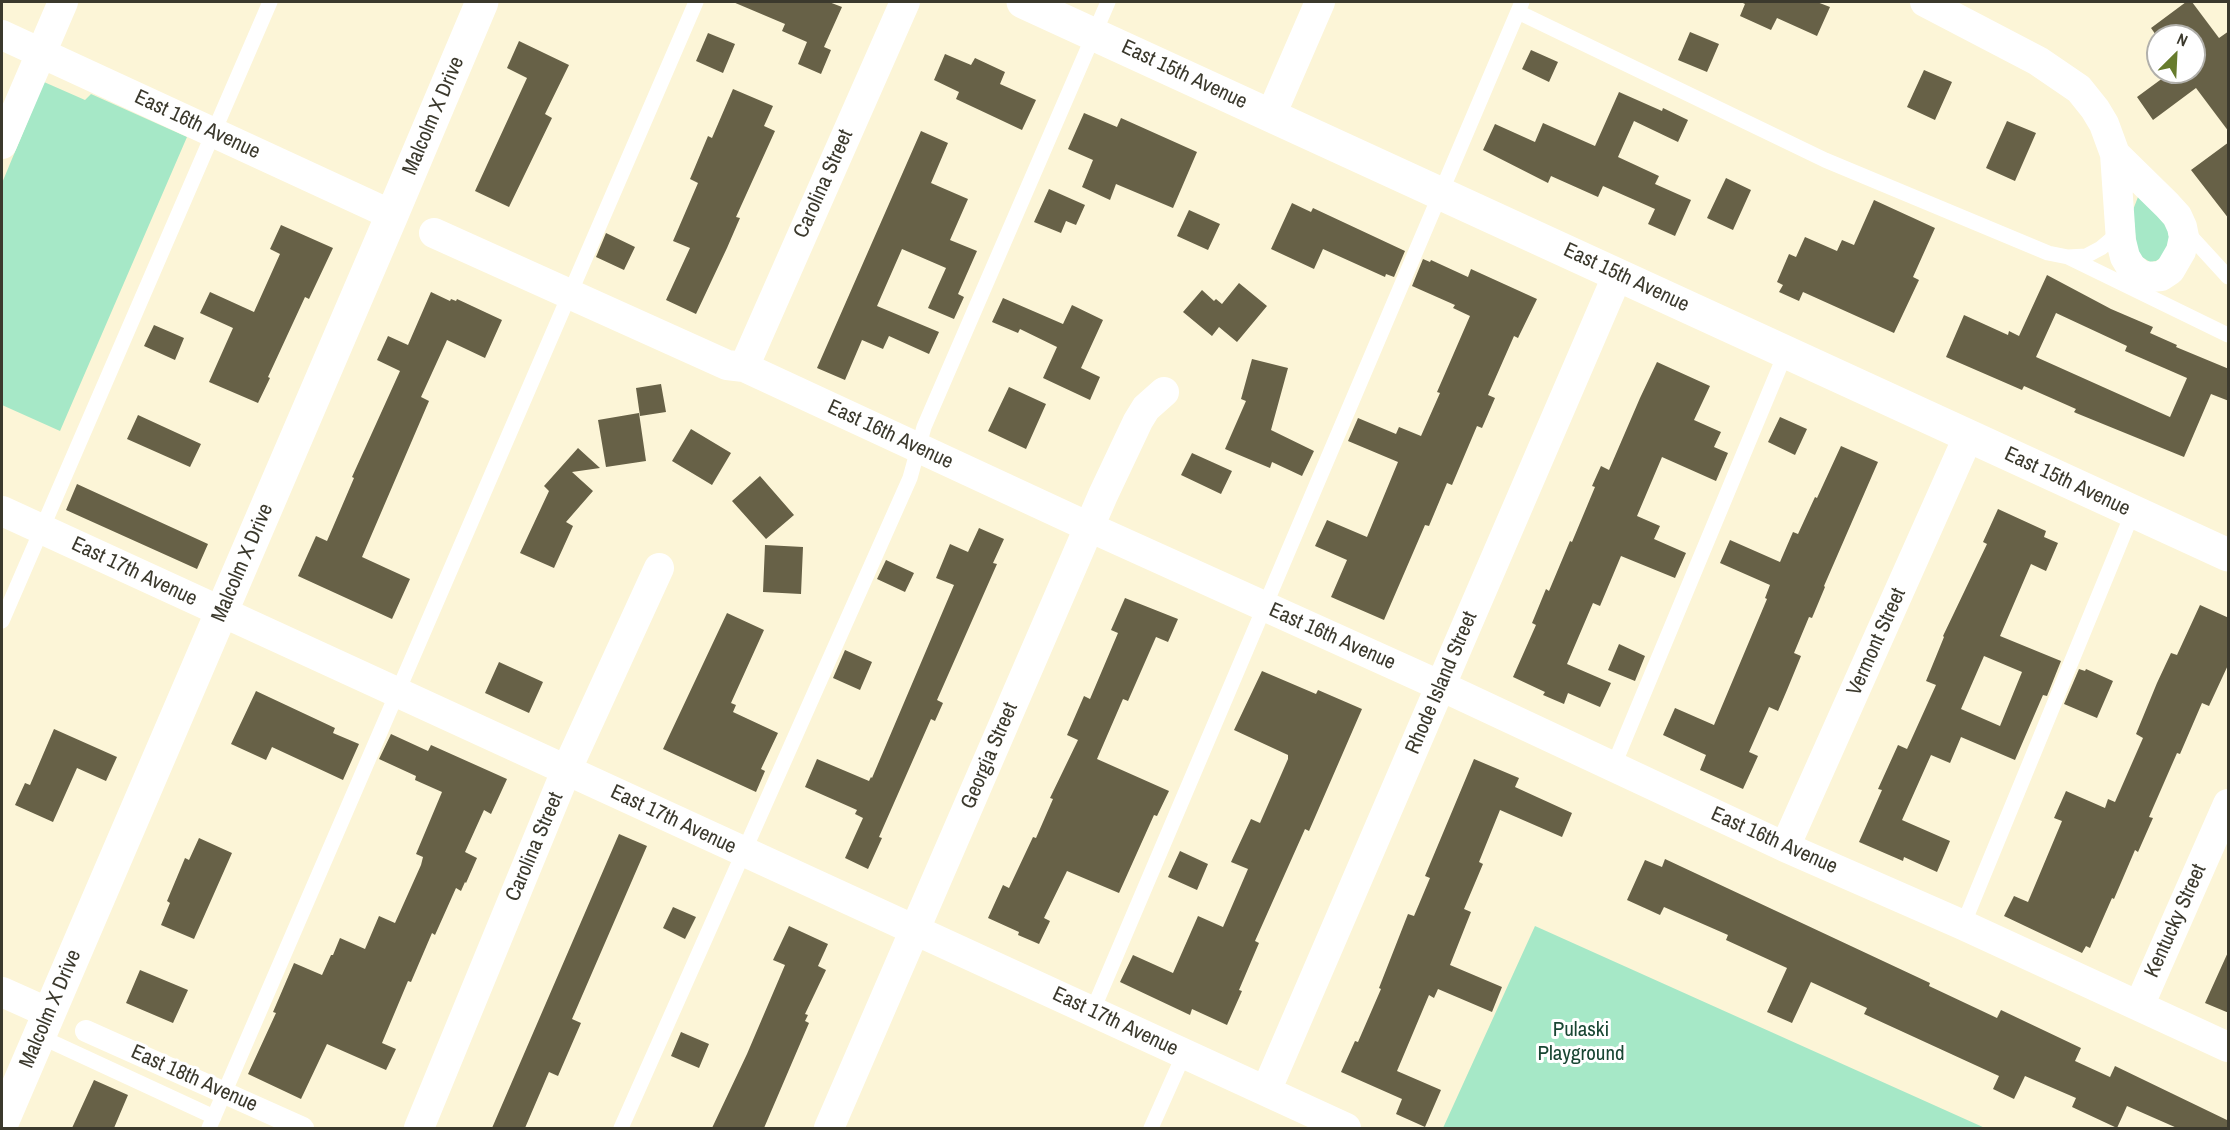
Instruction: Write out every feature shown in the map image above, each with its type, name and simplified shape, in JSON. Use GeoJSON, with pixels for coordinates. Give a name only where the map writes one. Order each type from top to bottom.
{"type":"FeatureCollection","features":[{"type":"Feature","properties":{"kind":"main road","name":"East 15th Avenue"},"geometry":{"type":"LineString","coordinates":[[1023,2],[2229,555]]}},
{"type":"Feature","properties":{"kind":"main road","name":"Malcolm X Drive"},"geometry":{"type":"LineString","coordinates":[[2,1123],[392,215],[476,3]]}},
{"type":"Feature","properties":{"kind":"street"},"geometry":{"type":"LineString","coordinates":[[2,144],[63,2]]}},
{"type":"Feature","properties":{"kind":"street","name":"Carolina Street"},"geometry":{"type":"LineString","coordinates":[[744,367],[905,2]]}},
{"type":"Feature","properties":{"kind":"street"},"geometry":{"type":"LineString","coordinates":[[1271,115],[1320,2]]}},
{"type":"Feature","properties":{"kind":"street"},"geometry":{"type":"LineString","coordinates":[[1932,3],[2038,61],[2079,89],[2104,124],[2115,154],[2125,257],[2140,275],[2151,278],[2161,276],[2177,261],[2184,237],[2182,226],[2167,205],[2115,154]]}},
{"type":"Feature","properties":{"kind":"street","name":"East 16th Avenue"},"geometry":{"type":"LineString","coordinates":[[2,35],[392,215]]}},
{"type":"Feature","properties":{"kind":"street","name":"East 16th Avenue"},"geometry":{"type":"LineString","coordinates":[[434,233],[727,365],[744,367],[918,449],[1441,686],[1785,847],[1963,925],[2229,1047]]}},
{"type":"Feature","properties":{"kind":"street","name":"Rhode Island Street"},"geometry":{"type":"LineString","coordinates":[[1266,1091],[1618,274]]}},
{"type":"Feature","properties":{"kind":"street","name":"Georgia Street"},"geometry":{"type":"LineString","coordinates":[[829,1128],[1089,527],[1138,421],[1146,408],[1164,392]]}},
{"type":"Feature","properties":{"kind":"street","name":"Vermont Street"},"geometry":{"type":"LineString","coordinates":[[1785,847],[1968,437]]}},
{"type":"Feature","properties":{"kind":"street","name":"East 17th Avenue"},"geometry":{"type":"LineString","coordinates":[[2,511],[1346,1128]]}},
{"type":"Feature","properties":{"kind":"street","name":"Carolina Street"},"geometry":{"type":"LineString","coordinates":[[419,1128],[566,771],[659,568]]}},
{"type":"Feature","properties":{"kind":"street","name":"Kentucky Street"},"geometry":{"type":"LineString","coordinates":[[2139,1006],[2229,804]]}},
{"type":"Feature","properties":{"kind":"street"},"geometry":{"type":"LineString","coordinates":[[2,992],[44,1024]]}},
{"type":"Feature","properties":{"kind":"street","name":"East 18th Avenue"},"geometry":{"type":"LineString","coordinates":[[86,1030],[303,1128]]}},
{"type":"Feature","properties":{"kind":"lane"},"geometry":{"type":"LineString","coordinates":[[2,621],[270,2]]}},
{"type":"Feature","properties":{"kind":"lane"},"geometry":{"type":"LineString","coordinates":[[44,1024],[212,1123],[696,2]]}},
{"type":"Feature","properties":{"kind":"lane"},"geometry":{"type":"LineString","coordinates":[[621,1128],[910,478],[924,427],[1108,2]]}},
{"type":"Feature","properties":{"kind":"lane"},"geometry":{"type":"LineString","coordinates":[[1092,1012],[1520,7],[1826,160],[2048,253],[2068,257],[2086,256],[2101,248],[2121,232]]}},
{"type":"Feature","properties":{"kind":"lane"},"geometry":{"type":"LineString","coordinates":[[2182,226],[2229,277]]}},
{"type":"Feature","properties":{"kind":"lane"},"geometry":{"type":"LineString","coordinates":[[2068,257],[2229,335]]}},
{"type":"Feature","properties":{"kind":"lane"},"geometry":{"type":"LineString","coordinates":[[1613,767],[1786,352]]}},
{"type":"Feature","properties":{"kind":"lane"},"geometry":{"type":"LineString","coordinates":[[1963,925],[2133,512]]}},
{"type":"Feature","properties":{"kind":"lane"},"geometry":{"type":"LineString","coordinates":[[1151,1128],[1184,1054]]}},
{"type":"Feature","properties":{"kind":"green space"},"geometry":{"type":"Polygon","coordinates":[[[44,82],[85,100],[91,94],[187,137],[60,431],[2,405],[2,183],[44,82]]]}},
{"type":"Feature","properties":{"kind":"green space"},"geometry":{"type":"Polygon","coordinates":[[[2140,196],[2167,227],[2170,241],[2162,257],[2156,261],[2150,262],[2137,254],[2133,210],[2140,196]]]}},
{"type":"Feature","properties":{"kind":"green space","name":"Pulaski Playground"},"geometry":{"type":"Polygon","coordinates":[[[1535,926],[1985,1128],[1443,1128],[1535,926]]]}},
{"type":"Feature","properties":{"kind":"building"},"geometry":{"type":"Polygon","coordinates":[[[733,2],[829,2],[842,7],[824,47],[831,50],[821,74],[798,64],[807,42],[782,31],[785,24],[733,2]]]}},
{"type":"Feature","properties":{"kind":"building"},"geometry":{"type":"Polygon","coordinates":[[[1741,2],[1817,2],[1830,7],[1817,36],[1777,18],[1771,30],[1740,16],[1745,4],[1741,2]]]}},
{"type":"Feature","properties":{"kind":"building"},"geometry":{"type":"Polygon","coordinates":[[[2186,2],[2192,2],[2219,38],[2229,31],[2229,132],[2196,88],[2153,120],[2137,97],[2155,84],[2206,84],[2206,24],[2156,24],[2186,2]]]}},
{"type":"Feature","properties":{"kind":"building"},"geometry":{"type":"Polygon","coordinates":[[[1690,32],[1719,44],[1707,72],[1678,60],[1690,32]]]}},
{"type":"Feature","properties":{"kind":"building"},"geometry":{"type":"Polygon","coordinates":[[[708,33],[735,44],[723,73],[696,61],[708,33]]]}},
{"type":"Feature","properties":{"kind":"building"},"geometry":{"type":"Polygon","coordinates":[[[519,41],[569,65],[545,114],[552,118],[509,207],[475,191],[527,78],[507,68],[519,41]]]}},
{"type":"Feature","properties":{"kind":"building"},"geometry":{"type":"Polygon","coordinates":[[[1531,50],[1558,62],[1549,82],[1522,69],[1531,50]]]}},
{"type":"Feature","properties":{"kind":"building"},"geometry":{"type":"Polygon","coordinates":[[[945,54],[971,65],[975,58],[1005,72],[1000,84],[1036,100],[1022,130],[956,99],[959,92],[934,80],[945,54]]]}},
{"type":"Feature","properties":{"kind":"building"},"geometry":{"type":"Polygon","coordinates":[[[1924,70],[1952,82],[1935,120],[1907,107],[1924,70]]]}},
{"type":"Feature","properties":{"kind":"building"},"geometry":{"type":"Polygon","coordinates":[[[733,89],[773,106],[764,126],[775,131],[736,217],[740,218],[696,314],[666,300],[690,248],[673,241],[698,183],[690,179],[708,136],[712,138],[733,89]]]}},
{"type":"Feature","properties":{"kind":"building"},"geometry":{"type":"Polygon","coordinates":[[[1619,92],[1688,120],[1678,142],[1634,121],[1618,157],[1659,176],[1655,184],[1691,200],[1675,236],[1648,224],[1655,209],[1603,186],[1598,197],[1551,176],[1548,183],[1483,150],[1495,124],[1535,142],[1543,123],[1595,146],[1619,92]]]}},
{"type":"Feature","properties":{"kind":"building"},"geometry":{"type":"Polygon","coordinates":[[[1084,113],[1117,127],[1121,118],[1197,152],[1173,208],[1116,184],[1110,200],[1082,187],[1093,160],[1068,149],[1084,113]]]}},
{"type":"Feature","properties":{"kind":"building"},"geometry":{"type":"Polygon","coordinates":[[[2007,121],[2036,133],[2015,181],[1986,168],[2007,121]]]}},
{"type":"Feature","properties":{"kind":"building"},"geometry":{"type":"Polygon","coordinates":[[[921,131],[948,143],[931,183],[968,199],[950,240],[977,251],[958,294],[964,297],[954,319],[928,308],[946,268],[902,249],[877,306],[939,332],[929,354],[889,336],[883,349],[862,340],[845,380],[817,368],[921,131]]]}},
{"type":"Feature","properties":{"kind":"building"},"geometry":{"type":"Polygon","coordinates":[[[2229,142],[2229,219],[2191,170],[2229,142]]]}},
{"type":"Feature","properties":{"kind":"building"},"geometry":{"type":"Polygon","coordinates":[[[1726,178],[1751,190],[1733,230],[1707,218],[1726,178]]]}},
{"type":"Feature","properties":{"kind":"building"},"geometry":{"type":"Polygon","coordinates":[[[1049,189],[1085,205],[1076,225],[1066,221],[1061,233],[1034,222],[1049,189]]]}},
{"type":"Feature","properties":{"kind":"building"},"geometry":{"type":"Polygon","coordinates":[[[1874,200],[1935,228],[1913,277],[1919,280],[1894,333],[1803,292],[1799,301],[1779,292],[1783,285],[1777,282],[1789,254],[1796,257],[1805,237],[1837,251],[1842,240],[1854,245],[1874,200]]]}},
{"type":"Feature","properties":{"kind":"building"},"geometry":{"type":"Polygon","coordinates":[[[1292,203],[1311,212],[1313,208],[1405,251],[1394,277],[1386,274],[1385,277],[1323,249],[1314,269],[1271,249],[1292,203]]]}},
{"type":"Feature","properties":{"kind":"building"},"geometry":{"type":"Polygon","coordinates":[[[1189,210],[1220,224],[1208,250],[1177,236],[1189,210]]]}},
{"type":"Feature","properties":{"kind":"building"},"geometry":{"type":"Polygon","coordinates":[[[281,225],[333,248],[309,299],[305,297],[258,403],[209,382],[233,328],[200,313],[210,292],[254,312],[280,254],[270,249],[281,225]]]}},
{"type":"Feature","properties":{"kind":"building"},"geometry":{"type":"Polygon","coordinates":[[[606,233],[635,247],[624,270],[596,257],[606,233]]]}},
{"type":"Feature","properties":{"kind":"building"},"geometry":{"type":"Polygon","coordinates":[[[1423,259],[1430,262],[1431,260],[1468,277],[1471,269],[1537,299],[1518,338],[1514,336],[1488,395],[1495,398],[1482,428],[1477,426],[1452,485],[1447,483],[1429,526],[1425,525],[1384,620],[1331,597],[1347,560],[1315,546],[1327,520],[1367,537],[1398,462],[1348,441],[1358,418],[1396,434],[1399,427],[1421,436],[1440,393],[1437,392],[1470,316],[1453,308],[1455,305],[1412,286],[1423,259]]]}},
{"type":"Feature","properties":{"kind":"building"},"geometry":{"type":"Polygon","coordinates":[[[2047,275],[2111,309],[2153,327],[2150,333],[2177,345],[2176,347],[2229,369],[2229,401],[2211,394],[2184,457],[2076,413],[2074,412],[2076,409],[2024,386],[2022,390],[1946,357],[1964,315],[2008,335],[2009,331],[2019,336],[2047,275]],[[2056,313],[2036,357],[2170,417],[2187,378],[2125,351],[2127,346],[2056,313]]]}},
{"type":"Feature","properties":{"kind":"building"},"geometry":{"type":"Polygon","coordinates":[[[1239,283],[1267,306],[1237,342],[1219,327],[1212,336],[1183,312],[1202,290],[1214,301],[1216,299],[1222,304],[1239,283]]]}},
{"type":"Feature","properties":{"kind":"building"},"geometry":{"type":"Polygon","coordinates":[[[431,292],[450,301],[457,299],[502,320],[485,358],[447,340],[421,397],[429,401],[362,557],[410,579],[392,619],[298,576],[316,536],[327,541],[354,478],[352,477],[400,371],[377,360],[388,336],[408,345],[431,292]]]}},
{"type":"Feature","properties":{"kind":"building"},"geometry":{"type":"Polygon","coordinates":[[[1003,298],[1063,324],[1072,305],[1103,320],[1081,368],[1100,377],[1090,400],[1043,378],[1057,347],[1020,329],[1018,333],[992,322],[1003,298]]]}},
{"type":"Feature","properties":{"kind":"building"},"geometry":{"type":"Polygon","coordinates":[[[154,325],[184,338],[175,360],[144,346],[154,325]]]}},
{"type":"Feature","properties":{"kind":"building"},"geometry":{"type":"Polygon","coordinates":[[[1252,359],[1288,368],[1271,430],[1314,451],[1302,476],[1272,462],[1270,468],[1225,449],[1246,401],[1241,399],[1252,359]]]}},
{"type":"Feature","properties":{"kind":"building"},"geometry":{"type":"Polygon","coordinates":[[[1657,362],[1710,386],[1694,420],[1721,432],[1714,447],[1728,453],[1716,481],[1662,457],[1637,516],[1660,526],[1654,539],[1686,553],[1675,578],[1621,556],[1600,606],[1593,603],[1567,664],[1611,683],[1600,707],[1568,693],[1564,704],[1543,695],[1545,692],[1513,677],[1536,625],[1532,623],[1546,589],[1549,591],[1570,541],[1572,542],[1595,487],[1592,486],[1601,466],[1609,470],[1657,362]]]}},
{"type":"Feature","properties":{"kind":"building"},"geometry":{"type":"Polygon","coordinates":[[[661,384],[666,412],[640,416],[636,388],[661,384]]]}},
{"type":"Feature","properties":{"kind":"building"},"geometry":{"type":"Polygon","coordinates":[[[1009,387],[1046,404],[1026,449],[988,431],[1009,387]]]}},
{"type":"Feature","properties":{"kind":"building"},"geometry":{"type":"Polygon","coordinates":[[[639,413],[646,461],[606,467],[598,420],[639,413]]]}},
{"type":"Feature","properties":{"kind":"building"},"geometry":{"type":"Polygon","coordinates":[[[138,415],[201,444],[190,467],[127,439],[138,415]]]}},
{"type":"Feature","properties":{"kind":"building"},"geometry":{"type":"Polygon","coordinates":[[[1780,417],[1807,429],[1795,455],[1768,442],[1780,417]]]}},
{"type":"Feature","properties":{"kind":"building"},"geometry":{"type":"Polygon","coordinates":[[[691,429],[731,453],[712,485],[672,461],[691,429]]]}},
{"type":"Feature","properties":{"kind":"building"},"geometry":{"type":"Polygon","coordinates":[[[1841,446],[1878,462],[1812,618],[1809,617],[1794,653],[1801,656],[1778,711],[1769,707],[1749,752],[1758,756],[1743,789],[1700,770],[1706,755],[1663,735],[1675,708],[1714,725],[1767,599],[1765,598],[1770,585],[1720,563],[1730,540],[1780,562],[1793,532],[1798,534],[1815,497],[1817,498],[1841,446]]]}},
{"type":"Feature","properties":{"kind":"building"},"geometry":{"type":"Polygon","coordinates":[[[578,448],[600,468],[572,472],[593,491],[566,522],[573,526],[554,568],[520,553],[549,491],[544,486],[578,448]]]}},
{"type":"Feature","properties":{"kind":"building"},"geometry":{"type":"Polygon","coordinates":[[[1192,453],[1232,471],[1221,494],[1181,475],[1192,453]]]}},
{"type":"Feature","properties":{"kind":"building"},"geometry":{"type":"Polygon","coordinates":[[[760,476],[794,515],[766,539],[732,501],[760,476]]]}},
{"type":"Feature","properties":{"kind":"building"},"geometry":{"type":"Polygon","coordinates":[[[77,484],[208,544],[197,569],[66,510],[77,484]]]}},
{"type":"Feature","properties":{"kind":"building"},"geometry":{"type":"Polygon","coordinates":[[[1998,509],[2046,531],[2044,537],[2058,543],[2046,571],[2031,564],[2000,636],[2061,661],[2047,696],[2043,695],[2015,760],[1961,737],[1950,763],[1931,755],[1902,820],[1950,841],[1937,872],[1904,857],[1903,861],[1859,842],[1882,790],[1878,789],[1898,745],[1907,749],[1936,685],[1926,681],[1943,636],[1987,544],[1983,542],[1998,509]],[[1984,656],[1961,709],[2000,726],[2022,672],[1984,656]]]}},
{"type":"Feature","properties":{"kind":"building"},"geometry":{"type":"Polygon","coordinates":[[[979,528],[1004,539],[993,563],[997,564],[937,700],[943,703],[935,721],[931,719],[879,837],[882,838],[868,869],[845,858],[863,818],[855,814],[857,810],[805,787],[817,759],[869,781],[872,778],[954,585],[936,578],[950,544],[968,552],[979,528]]]}},
{"type":"Feature","properties":{"kind":"building"},"geometry":{"type":"Polygon","coordinates":[[[765,545],[803,547],[801,594],[763,592],[765,545]]]}},
{"type":"Feature","properties":{"kind":"building"},"geometry":{"type":"Polygon","coordinates":[[[886,560],[914,573],[905,592],[877,579],[886,560]]]}},
{"type":"Feature","properties":{"kind":"building"},"geometry":{"type":"Polygon","coordinates":[[[1125,598],[1178,619],[1168,642],[1156,637],[1128,701],[1123,699],[1097,759],[1169,791],[1157,816],[1154,815],[1119,893],[1067,871],[1044,918],[1050,921],[1039,944],[988,918],[1003,885],[1009,888],[1033,837],[1036,838],[1053,799],[1050,798],[1078,740],[1067,735],[1084,696],[1090,699],[1118,633],[1111,630],[1125,598]]]}},
{"type":"Feature","properties":{"kind":"building"},"geometry":{"type":"Polygon","coordinates":[[[2200,605],[2229,618],[2229,663],[2209,706],[2202,703],[2180,754],[2177,753],[2149,817],[2153,818],[2138,852],[2135,850],[2090,948],[2086,946],[2082,953],[2004,916],[2014,896],[2028,902],[2062,821],[2054,818],[2066,791],[2105,808],[2108,799],[2115,802],[2143,738],[2136,734],[2157,683],[2171,653],[2177,655],[2200,605]]]}},
{"type":"Feature","properties":{"kind":"building"},"geometry":{"type":"Polygon","coordinates":[[[727,613],[764,630],[731,703],[736,705],[733,712],[778,733],[761,769],[765,771],[756,792],[663,749],[727,613]]]}},
{"type":"Feature","properties":{"kind":"building"},"geometry":{"type":"Polygon","coordinates":[[[1619,644],[1645,656],[1635,681],[1608,670],[1619,644]]]}},
{"type":"Feature","properties":{"kind":"building"},"geometry":{"type":"Polygon","coordinates":[[[845,650],[872,662],[860,690],[833,678],[845,650]]]}},
{"type":"Feature","properties":{"kind":"building"},"geometry":{"type":"Polygon","coordinates":[[[499,662],[543,682],[529,713],[485,693],[499,662]]]}},
{"type":"Feature","properties":{"kind":"building"},"geometry":{"type":"Polygon","coordinates":[[[2079,669],[2085,671],[2086,669],[2113,681],[2097,718],[2064,704],[2079,669]]]}},
{"type":"Feature","properties":{"kind":"building"},"geometry":{"type":"Polygon","coordinates":[[[1262,671],[1316,694],[1318,690],[1362,709],[1309,831],[1305,829],[1255,941],[1259,943],[1227,1025],[1192,1009],[1190,1015],[1120,982],[1133,955],[1173,973],[1198,916],[1223,927],[1248,869],[1231,862],[1251,819],[1260,823],[1288,759],[1288,755],[1234,730],[1262,671]]]}},
{"type":"Feature","properties":{"kind":"building"},"geometry":{"type":"Polygon","coordinates":[[[256,691],[335,728],[333,733],[359,744],[343,780],[272,747],[266,760],[231,744],[256,691]]]}},
{"type":"Feature","properties":{"kind":"building"},"geometry":{"type":"Polygon","coordinates":[[[54,729],[117,757],[106,781],[77,768],[53,822],[15,805],[25,783],[30,785],[54,729]]]}},
{"type":"Feature","properties":{"kind":"building"},"geometry":{"type":"Polygon","coordinates":[[[391,734],[428,751],[431,745],[507,779],[491,814],[484,810],[465,852],[477,858],[461,891],[456,888],[435,935],[432,933],[411,982],[408,981],[382,1043],[396,1049],[386,1070],[327,1044],[301,1099],[248,1074],[276,1013],[273,1012],[294,963],[322,975],[340,938],[365,949],[379,916],[395,923],[421,865],[423,857],[416,854],[442,792],[415,780],[416,776],[379,759],[391,734]]]}},
{"type":"Feature","properties":{"kind":"building"},"geometry":{"type":"Polygon","coordinates":[[[1474,759],[1519,778],[1515,787],[1572,813],[1562,837],[1500,810],[1479,862],[1483,864],[1464,909],[1471,912],[1450,965],[1502,987],[1492,1012],[1438,989],[1434,998],[1429,995],[1397,1071],[1441,1090],[1425,1127],[1396,1114],[1402,1099],[1341,1072],[1355,1041],[1358,1042],[1381,989],[1379,988],[1408,914],[1414,916],[1430,878],[1425,876],[1474,759]]]}},
{"type":"Feature","properties":{"kind":"building"},"geometry":{"type":"Polygon","coordinates":[[[619,834],[647,846],[572,1019],[581,1023],[558,1076],[549,1072],[525,1128],[492,1128],[619,834]]]}},
{"type":"Feature","properties":{"kind":"building"},"geometry":{"type":"Polygon","coordinates":[[[199,838],[232,853],[194,939],[161,925],[170,903],[167,901],[185,858],[189,860],[199,838]]]}},
{"type":"Feature","properties":{"kind":"building"},"geometry":{"type":"Polygon","coordinates":[[[1180,851],[1208,864],[1197,890],[1168,877],[1180,851]]]}},
{"type":"Feature","properties":{"kind":"building"},"geometry":{"type":"Polygon","coordinates":[[[1665,859],[1930,983],[1929,986],[1997,1018],[2001,1010],[2081,1048],[2075,1061],[2110,1077],[2115,1066],[2229,1121],[2229,1128],[2177,1128],[2127,1106],[2117,1128],[2072,1107],[2076,1098],[2025,1076],[2014,1099],[1993,1089],[1999,1076],[1864,1014],[1867,1008],[1811,982],[1792,1023],[1767,1012],[1787,968],[1726,940],[1728,935],[1664,907],[1660,915],[1627,900],[1645,860],[1662,867],[1665,859]]]}},
{"type":"Feature","properties":{"kind":"building"},"geometry":{"type":"Polygon","coordinates":[[[673,907],[696,917],[685,939],[663,928],[673,907]]]}},
{"type":"Feature","properties":{"kind":"building"},"geometry":{"type":"Polygon","coordinates":[[[789,926],[828,944],[818,966],[826,970],[805,1014],[808,1015],[805,1021],[809,1023],[764,1128],[712,1128],[785,965],[773,960],[789,926]]]}},
{"type":"Feature","properties":{"kind":"building"},"geometry":{"type":"Polygon","coordinates":[[[2229,950],[2229,1013],[2205,1003],[2229,950]]]}},
{"type":"Feature","properties":{"kind":"building"},"geometry":{"type":"Polygon","coordinates":[[[140,970],[188,990],[173,1023],[126,1003],[140,970]]]}},
{"type":"Feature","properties":{"kind":"building"},"geometry":{"type":"Polygon","coordinates":[[[681,1032],[709,1044],[699,1068],[671,1056],[681,1032]]]}},
{"type":"Feature","properties":{"kind":"building"},"geometry":{"type":"Polygon","coordinates":[[[94,1080],[128,1095],[114,1128],[72,1128],[94,1080]]]}}]}
